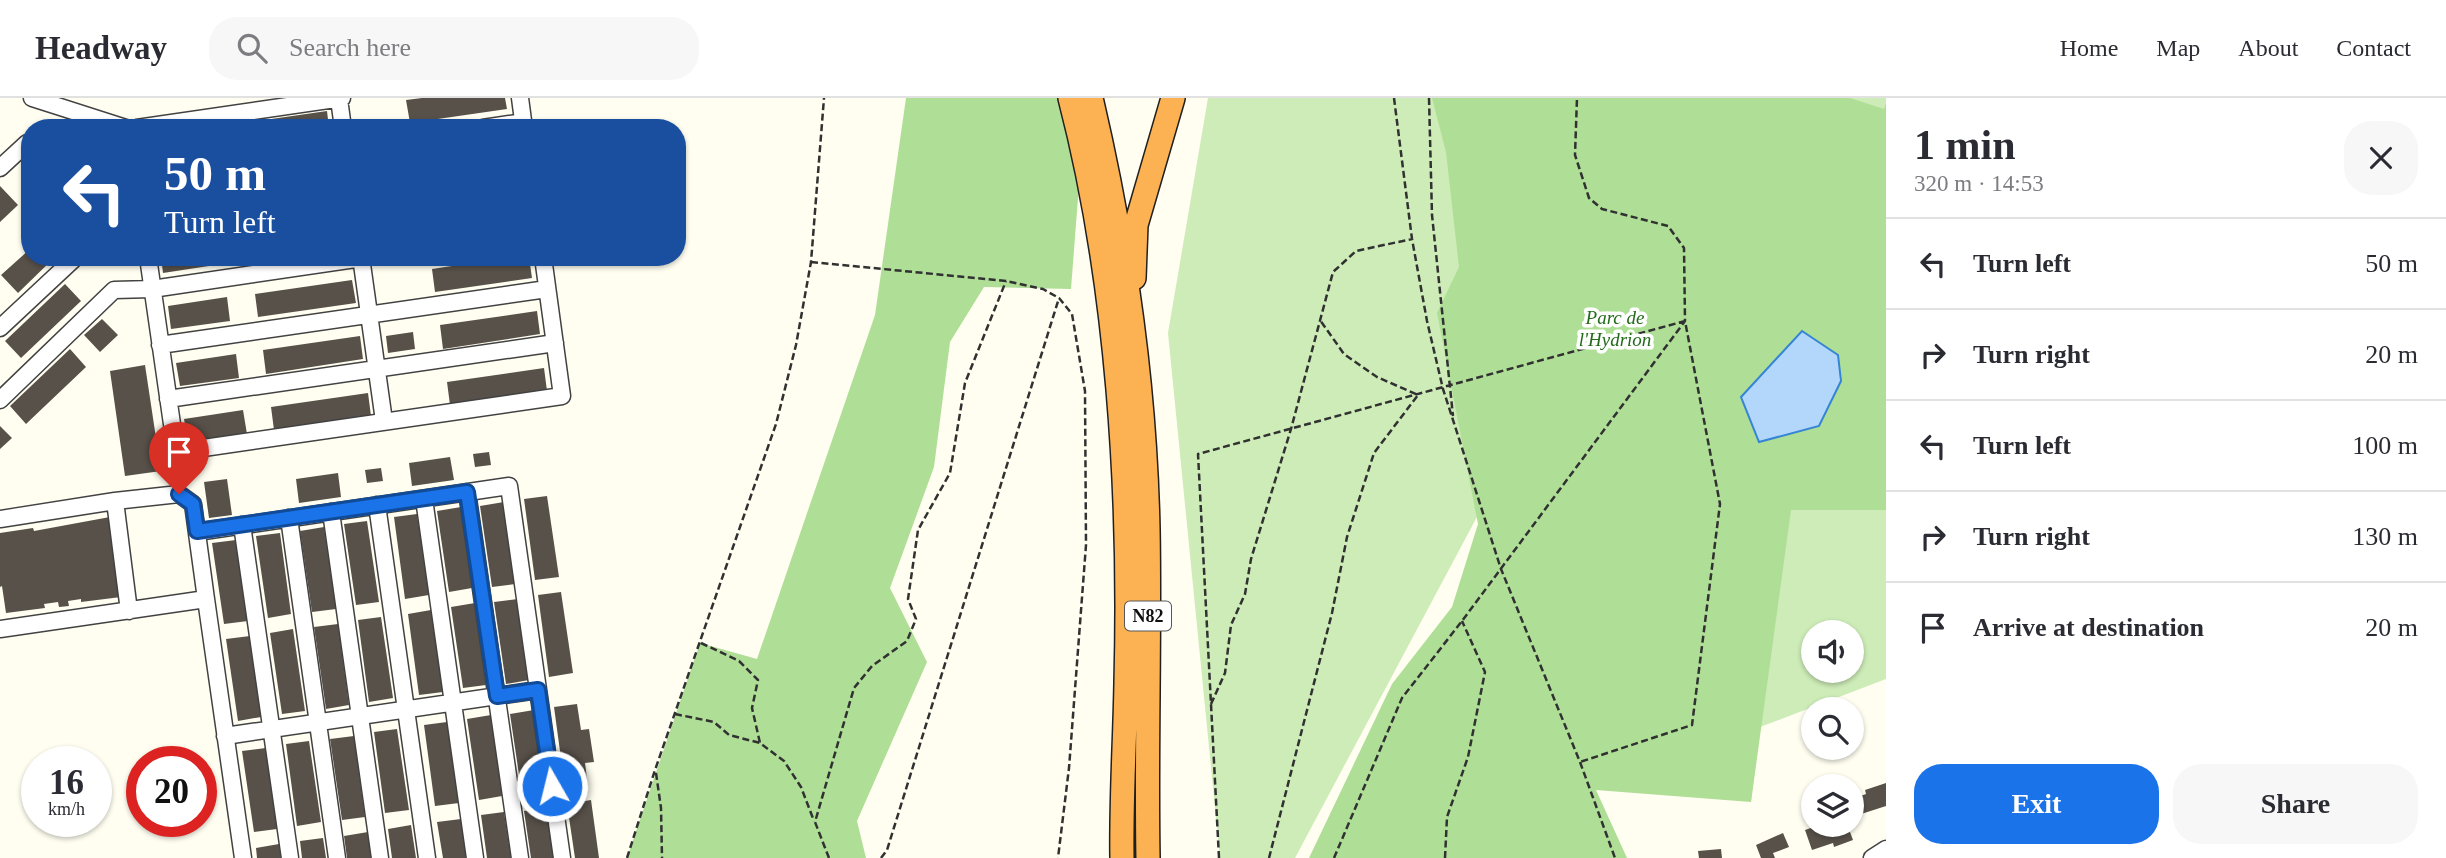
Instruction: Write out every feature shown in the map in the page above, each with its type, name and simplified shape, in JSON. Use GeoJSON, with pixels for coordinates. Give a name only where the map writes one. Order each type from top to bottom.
{"type":"FeatureCollection","features":[{"type":"Feature","properties":{"kind":"highway","name":"N82"},"geometry":{"type":"LineString","coordinates":[[1070,98],[1095,218],[1109,317],[1121,437],[1125,522],[1126,684],[1122,858]]}},
{"type":"Feature","properties":{"kind":"highway","name":"N82"},"geometry":{"type":"LineString","coordinates":[[1091,98],[1130,305],[1138,375],[1148,527],[1148,858]]}},
{"type":"Feature","properties":{"kind":"highway"},"geometry":{"type":"LineString","coordinates":[[1130,305],[1136,262],[1136,225],[1174,98]]}},
{"type":"Feature","properties":{"kind":"street"},"geometry":{"type":"LineString","coordinates":[[32,98],[98,119]]}},
{"type":"Feature","properties":{"kind":"street"},"geometry":{"type":"LineString","coordinates":[[198,119],[340,98],[342,119]]}},
{"type":"Feature","properties":{"kind":"street"},"geometry":{"type":"LineString","coordinates":[[520,98],[523,119]]}},
{"type":"Feature","properties":{"kind":"street"},"geometry":{"type":"LineString","coordinates":[[0,168],[21,149]]}},
{"type":"Feature","properties":{"kind":"street"},"geometry":{"type":"LineString","coordinates":[[0,328],[65,266]]}},
{"type":"Feature","properties":{"kind":"street"},"geometry":{"type":"LineString","coordinates":[[149,266],[176,452],[562,396],[543,266]]}},
{"type":"Feature","properties":{"kind":"street"},"geometry":{"type":"LineString","coordinates":[[0,400],[114,290],[152,289],[309,266]]}},
{"type":"Feature","properties":{"kind":"street"},"geometry":{"type":"LineString","coordinates":[[365,266],[384,421]]}},
{"type":"Feature","properties":{"kind":"street"},"geometry":{"type":"LineString","coordinates":[[160,345],[547,289]]}},
{"type":"Feature","properties":{"kind":"street"},"geometry":{"type":"LineString","coordinates":[[168,399],[555,343]]}},
{"type":"Feature","properties":{"kind":"street"},"geometry":{"type":"LineString","coordinates":[[197,531],[509,486],[562,858]]}},
{"type":"Feature","properties":{"kind":"street"},"geometry":{"type":"LineString","coordinates":[[467,492],[520,858]]}},
{"type":"Feature","properties":{"kind":"street"},"geometry":{"type":"LineString","coordinates":[[0,519],[179,494],[193,504],[243,858]]}},
{"type":"Feature","properties":{"kind":"street"},"geometry":{"type":"LineString","coordinates":[[424,499],[475,858]]}},
{"type":"Feature","properties":{"kind":"street"},"geometry":{"type":"LineString","coordinates":[[116,501],[129,611]]}},
{"type":"Feature","properties":{"kind":"street"},"geometry":{"type":"LineString","coordinates":[[377,505],[428,858]]}},
{"type":"Feature","properties":{"kind":"street"},"geometry":{"type":"LineString","coordinates":[[331,512],[380,858]]}},
{"type":"Feature","properties":{"kind":"street"},"geometry":{"type":"LineString","coordinates":[[289,518],[337,858]]}},
{"type":"Feature","properties":{"kind":"street"},"geometry":{"type":"LineString","coordinates":[[242,525],[290,858]]}},
{"type":"Feature","properties":{"kind":"street"},"geometry":{"type":"LineString","coordinates":[[0,629],[206,599]]}},
{"type":"Feature","properties":{"kind":"street"},"geometry":{"type":"LineString","coordinates":[[225,736],[538,690]]}},
{"type":"Feature","properties":{"kind":"street"},"geometry":{"type":"LineString","coordinates":[[1872,858],[1886,849]]}},
{"type":"Feature","properties":{"kind":"path"},"geometry":{"type":"LineString","coordinates":[[627,858],[776,424],[796,345],[811,262],[824,98]]}},
{"type":"Feature","properties":{"kind":"path"},"geometry":{"type":"LineString","coordinates":[[1394,98],[1412,239],[1443,389],[1501,569],[1580,762],[1615,858]]}},
{"type":"Feature","properties":{"kind":"path"},"geometry":{"type":"LineString","coordinates":[[1429,98],[1432,215],[1454,423]]}},
{"type":"Feature","properties":{"kind":"path"},"geometry":{"type":"LineString","coordinates":[[1577,98],[1575,155],[1589,198],[1602,209],[1668,226],[1684,248],[1685,321],[1720,504],[1692,725],[1580,762]]}},
{"type":"Feature","properties":{"kind":"path"},"geometry":{"type":"LineString","coordinates":[[1210,706],[1225,673],[1231,625],[1245,594],[1251,559],[1291,429],[1333,272],[1356,251],[1412,239]]}},
{"type":"Feature","properties":{"kind":"path"},"geometry":{"type":"LineString","coordinates":[[811,262],[1006,281],[1043,289],[1059,298],[1072,314],[1085,391],[1086,545],[1069,768],[1058,858]]}},
{"type":"Feature","properties":{"kind":"path"},"geometry":{"type":"LineString","coordinates":[[815,822],[854,688],[872,666],[906,641],[916,619],[908,599],[918,530],[950,473],[965,383],[1006,281]]}},
{"type":"Feature","properties":{"kind":"path"},"geometry":{"type":"LineString","coordinates":[[881,858],[887,850],[1059,298]]}},
{"type":"Feature","properties":{"kind":"path"},"geometry":{"type":"LineString","coordinates":[[1320,320],[1344,354],[1377,377],[1418,395]]}},
{"type":"Feature","properties":{"kind":"path"},"geometry":{"type":"LineString","coordinates":[[1219,858],[1198,454],[1685,321]]}},
{"type":"Feature","properties":{"kind":"path"},"geometry":{"type":"LineString","coordinates":[[1334,858],[1402,698],[1685,321]]}},
{"type":"Feature","properties":{"kind":"path"},"geometry":{"type":"LineString","coordinates":[[1269,858],[1332,613],[1347,537],[1374,453],[1418,395]]}},
{"type":"Feature","properties":{"kind":"path"},"geometry":{"type":"LineString","coordinates":[[1445,858],[1447,817],[1468,757],[1485,672],[1462,621]]}},
{"type":"Feature","properties":{"kind":"path"},"geometry":{"type":"LineString","coordinates":[[700,643],[739,662],[758,680],[752,708],[760,743]]}},
{"type":"Feature","properties":{"kind":"path"},"geometry":{"type":"LineString","coordinates":[[675,713],[714,722],[729,734],[760,743],[783,761],[801,787],[829,858]]}},
{"type":"Feature","properties":{"kind":"path"},"geometry":{"type":"LineString","coordinates":[[655,770],[661,808],[662,858]]}},
{"type":"Feature","properties":{"kind":"green space"},"geometry":{"type":"Polygon","coordinates":[[[906,98],[1058,98],[1079,185],[1071,289],[984,287],[950,342],[934,467],[890,588],[927,662],[857,821],[866,858],[627,858],[700,643],[757,659],[875,315],[906,98]]]}},
{"type":"Feature","properties":{"kind":"green space","name":"Parc de l'Hydrion"},"geometry":{"type":"Polygon","coordinates":[[[1208,98],[1886,98],[1886,266],[1791,510],[1886,510],[1886,679],[1839,697],[1801,697],[1801,711],[1760,727],[1751,802],[1478,515],[1295,858],[1220,858],[1168,333],[1208,98]]]}},
{"type":"Feature","properties":{"kind":"green space"},"geometry":{"type":"Polygon","coordinates":[[[1432,98],[1850,98],[1884,109],[1886,103],[1886,510],[1791,510],[1751,802],[1596,790],[1627,858],[1309,858],[1392,684],[1452,607],[1478,524],[1437,313],[1459,267],[1446,152],[1432,98]]]}},
{"type":"Feature","properties":{"kind":"water"},"geometry":{"type":"Polygon","coordinates":[[[1802,331],[1838,355],[1841,381],[1819,426],[1759,442],[1741,397],[1802,331]]]}},
{"type":"Feature","properties":{"kind":"building"},"geometry":{"type":"Polygon","coordinates":[[[505,98],[507,109],[438,119],[409,119],[406,100],[505,98]]]}},
{"type":"Feature","properties":{"kind":"building"},"geometry":{"type":"Polygon","coordinates":[[[327,111],[328,119],[272,119],[327,111]]]}},
{"type":"Feature","properties":{"kind":"building"},"geometry":{"type":"Polygon","coordinates":[[[0,186],[18,205],[0,222],[0,186]]]}},
{"type":"Feature","properties":{"kind":"building"},"geometry":{"type":"Polygon","coordinates":[[[21,257],[21,266],[46,266],[18,293],[1,275],[21,257]]]}},
{"type":"Feature","properties":{"kind":"building"},"geometry":{"type":"Polygon","coordinates":[[[162,266],[209,266],[163,273],[162,266]]]}},
{"type":"Feature","properties":{"kind":"building"},"geometry":{"type":"Polygon","coordinates":[[[452,266],[530,266],[532,278],[435,292],[432,269],[452,266]]]}},
{"type":"Feature","properties":{"kind":"building"},"geometry":{"type":"Polygon","coordinates":[[[352,280],[356,303],[258,317],[255,294],[352,280]]]}},
{"type":"Feature","properties":{"kind":"building"},"geometry":{"type":"Polygon","coordinates":[[[65,284],[81,301],[21,358],[5,341],[65,284]]]}},
{"type":"Feature","properties":{"kind":"building"},"geometry":{"type":"Polygon","coordinates":[[[227,297],[230,321],[171,329],[168,306],[227,297]]]}},
{"type":"Feature","properties":{"kind":"building"},"geometry":{"type":"Polygon","coordinates":[[[537,311],[540,334],[443,349],[440,325],[537,311]]]}},
{"type":"Feature","properties":{"kind":"building"},"geometry":{"type":"Polygon","coordinates":[[[102,319],[118,335],[100,352],[84,335],[102,319]]]}},
{"type":"Feature","properties":{"kind":"building"},"geometry":{"type":"Polygon","coordinates":[[[413,332],[415,349],[388,353],[386,336],[413,332]]]}},
{"type":"Feature","properties":{"kind":"building"},"geometry":{"type":"Polygon","coordinates":[[[360,336],[363,359],[266,374],[263,350],[360,336]]]}},
{"type":"Feature","properties":{"kind":"building"},"geometry":{"type":"Polygon","coordinates":[[[70,349],[86,367],[26,424],[10,406],[70,349]]]}},
{"type":"Feature","properties":{"kind":"building"},"geometry":{"type":"Polygon","coordinates":[[[236,354],[239,378],[180,386],[176,363],[236,354]]]}},
{"type":"Feature","properties":{"kind":"building"},"geometry":{"type":"Polygon","coordinates":[[[145,365],[161,471],[125,476],[110,371],[145,365]]]}},
{"type":"Feature","properties":{"kind":"building"},"geometry":{"type":"Polygon","coordinates":[[[544,368],[547,391],[450,405],[447,382],[544,368]]]}},
{"type":"Feature","properties":{"kind":"building"},"geometry":{"type":"Polygon","coordinates":[[[368,393],[371,416],[274,430],[271,407],[368,393]]]}},
{"type":"Feature","properties":{"kind":"building"},"geometry":{"type":"Polygon","coordinates":[[[243,410],[247,434],[188,442],[184,419],[243,410]]]}},
{"type":"Feature","properties":{"kind":"building"},"geometry":{"type":"Polygon","coordinates":[[[0,426],[12,438],[0,449],[0,426]]]}},
{"type":"Feature","properties":{"kind":"building"},"geometry":{"type":"Polygon","coordinates":[[[489,452],[491,465],[475,467],[473,454],[489,452]]]}},
{"type":"Feature","properties":{"kind":"building"},"geometry":{"type":"Polygon","coordinates":[[[450,457],[454,480],[412,486],[409,463],[450,457]]]}},
{"type":"Feature","properties":{"kind":"building"},"geometry":{"type":"Polygon","coordinates":[[[381,468],[383,481],[367,483],[365,470],[381,468]]]}},
{"type":"Feature","properties":{"kind":"building"},"geometry":{"type":"Polygon","coordinates":[[[338,473],[341,497],[299,503],[296,479],[338,473]]]}},
{"type":"Feature","properties":{"kind":"building"},"geometry":{"type":"Polygon","coordinates":[[[227,479],[232,515],[209,518],[204,482],[227,479]]]}},
{"type":"Feature","properties":{"kind":"building"},"geometry":{"type":"Polygon","coordinates":[[[547,496],[559,577],[535,580],[524,499],[547,496]]]}},
{"type":"Feature","properties":{"kind":"building"},"geometry":{"type":"Polygon","coordinates":[[[504,502],[515,584],[492,587],[480,506],[504,502]]]}},
{"type":"Feature","properties":{"kind":"building"},"geometry":{"type":"Polygon","coordinates":[[[461,507],[472,588],[449,592],[437,511],[461,507]]]}},
{"type":"Feature","properties":{"kind":"building"},"geometry":{"type":"Polygon","coordinates":[[[417,514],[429,595],[405,599],[394,517],[417,514]]]}},
{"type":"Feature","properties":{"kind":"building"},"geometry":{"type":"Polygon","coordinates":[[[110,517],[121,597],[68,601],[69,606],[59,607],[58,602],[44,604],[45,608],[6,613],[2,586],[0,587],[0,533],[33,528],[34,531],[110,517]]]}},
{"type":"Feature","properties":{"kind":"building"},"geometry":{"type":"Polygon","coordinates":[[[367,521],[379,602],[356,605],[344,524],[367,521]]]}},
{"type":"Feature","properties":{"kind":"building"},"geometry":{"type":"Polygon","coordinates":[[[324,527],[336,609],[312,612],[300,531],[324,527]]]}},
{"type":"Feature","properties":{"kind":"building"},"geometry":{"type":"Polygon","coordinates":[[[280,533],[291,614],[268,618],[256,536],[280,533]]]}},
{"type":"Feature","properties":{"kind":"building"},"geometry":{"type":"Polygon","coordinates":[[[236,540],[248,621],[224,624],[212,543],[236,540]]]}},
{"type":"Feature","properties":{"kind":"building"},"geometry":{"type":"Polygon","coordinates":[[[561,592],[573,673],[549,677],[538,595],[561,592]]]}},
{"type":"Feature","properties":{"kind":"building"},"geometry":{"type":"Polygon","coordinates":[[[518,599],[529,680],[506,684],[494,602],[518,599]]]}},
{"type":"Feature","properties":{"kind":"building"},"geometry":{"type":"Polygon","coordinates":[[[475,603],[486,685],[463,688],[451,607],[475,603]]]}},
{"type":"Feature","properties":{"kind":"building"},"geometry":{"type":"Polygon","coordinates":[[[431,610],[443,692],[419,695],[408,614],[431,610]]]}},
{"type":"Feature","properties":{"kind":"building"},"geometry":{"type":"Polygon","coordinates":[[[381,617],[393,698],[369,702],[358,620],[381,617]]]}},
{"type":"Feature","properties":{"kind":"building"},"geometry":{"type":"Polygon","coordinates":[[[338,624],[349,705],[326,709],[314,627],[338,624]]]}},
{"type":"Feature","properties":{"kind":"building"},"geometry":{"type":"Polygon","coordinates":[[[293,629],[305,711],[282,714],[270,633],[293,629]]]}},
{"type":"Feature","properties":{"kind":"building"},"geometry":{"type":"Polygon","coordinates":[[[250,636],[261,717],[238,721],[226,639],[250,636]]]}},
{"type":"Feature","properties":{"kind":"building"},"geometry":{"type":"Polygon","coordinates":[[[577,704],[581,730],[589,729],[594,762],[585,763],[588,785],[565,788],[554,707],[577,704]]]}},
{"type":"Feature","properties":{"kind":"building"},"geometry":{"type":"Polygon","coordinates":[[[534,710],[545,792],[522,795],[510,714],[534,710]]]}},
{"type":"Feature","properties":{"kind":"building"},"geometry":{"type":"Polygon","coordinates":[[[491,715],[502,796],[479,800],[467,719],[491,715]]]}},
{"type":"Feature","properties":{"kind":"building"},"geometry":{"type":"Polygon","coordinates":[[[447,722],[459,803],[435,806],[424,725],[447,722]]]}},
{"type":"Feature","properties":{"kind":"building"},"geometry":{"type":"Polygon","coordinates":[[[397,729],[409,810],[385,813],[374,732],[397,729]]]}},
{"type":"Feature","properties":{"kind":"building"},"geometry":{"type":"Polygon","coordinates":[[[354,736],[365,817],[342,820],[330,739],[354,736]]]}},
{"type":"Feature","properties":{"kind":"building"},"geometry":{"type":"Polygon","coordinates":[[[309,741],[321,822],[297,826],[286,744],[309,741]]]}},
{"type":"Feature","properties":{"kind":"building"},"geometry":{"type":"Polygon","coordinates":[[[266,748],[277,829],[254,832],[242,751],[266,748]]]}},
{"type":"Feature","properties":{"kind":"building"},"geometry":{"type":"Polygon","coordinates":[[[1886,783],[1886,806],[1864,813],[1865,790],[1886,783]]]}},
{"type":"Feature","properties":{"kind":"building"},"geometry":{"type":"Polygon","coordinates":[[[591,800],[599,858],[575,858],[567,804],[591,800]]]}},
{"type":"Feature","properties":{"kind":"building"},"geometry":{"type":"Polygon","coordinates":[[[547,807],[555,858],[531,858],[524,811],[547,807]]]}},
{"type":"Feature","properties":{"kind":"building"},"geometry":{"type":"Polygon","coordinates":[[[504,812],[511,858],[487,858],[481,815],[504,812]]]}},
{"type":"Feature","properties":{"kind":"building"},"geometry":{"type":"Polygon","coordinates":[[[461,819],[466,858],[443,858],[437,822],[461,819]]]}},
{"type":"Feature","properties":{"kind":"building"},"geometry":{"type":"Polygon","coordinates":[[[411,825],[416,858],[392,858],[388,829],[411,825]]]}},
{"type":"Feature","properties":{"kind":"building"},"geometry":{"type":"Polygon","coordinates":[[[368,832],[371,858],[347,858],[344,836],[368,832]]]}},
{"type":"Feature","properties":{"kind":"building"},"geometry":{"type":"Polygon","coordinates":[[[1783,833],[1789,847],[1773,853],[1775,858],[1761,858],[1756,845],[1783,833]]]}},
{"type":"Feature","properties":{"kind":"building"},"geometry":{"type":"Polygon","coordinates":[[[1807,837],[1852,837],[1853,840],[1834,847],[1833,843],[1812,850],[1807,837]]]}},
{"type":"Feature","properties":{"kind":"building"},"geometry":{"type":"Polygon","coordinates":[[[323,838],[326,858],[302,858],[300,841],[323,838]]]}},
{"type":"Feature","properties":{"kind":"building"},"geometry":{"type":"Polygon","coordinates":[[[279,844],[281,858],[257,858],[256,848],[279,844]]]}},
{"type":"Feature","properties":{"kind":"building"},"geometry":{"type":"Polygon","coordinates":[[[1721,849],[1722,858],[1699,858],[1698,851],[1721,849]]]}},
{"type":"Feature","properties":{"kind":"route"},"geometry":{"type":"LineString","coordinates":[[179,494],[193,504],[197,531],[467,492],[497,696],[538,690],[552,786]]}}]}
